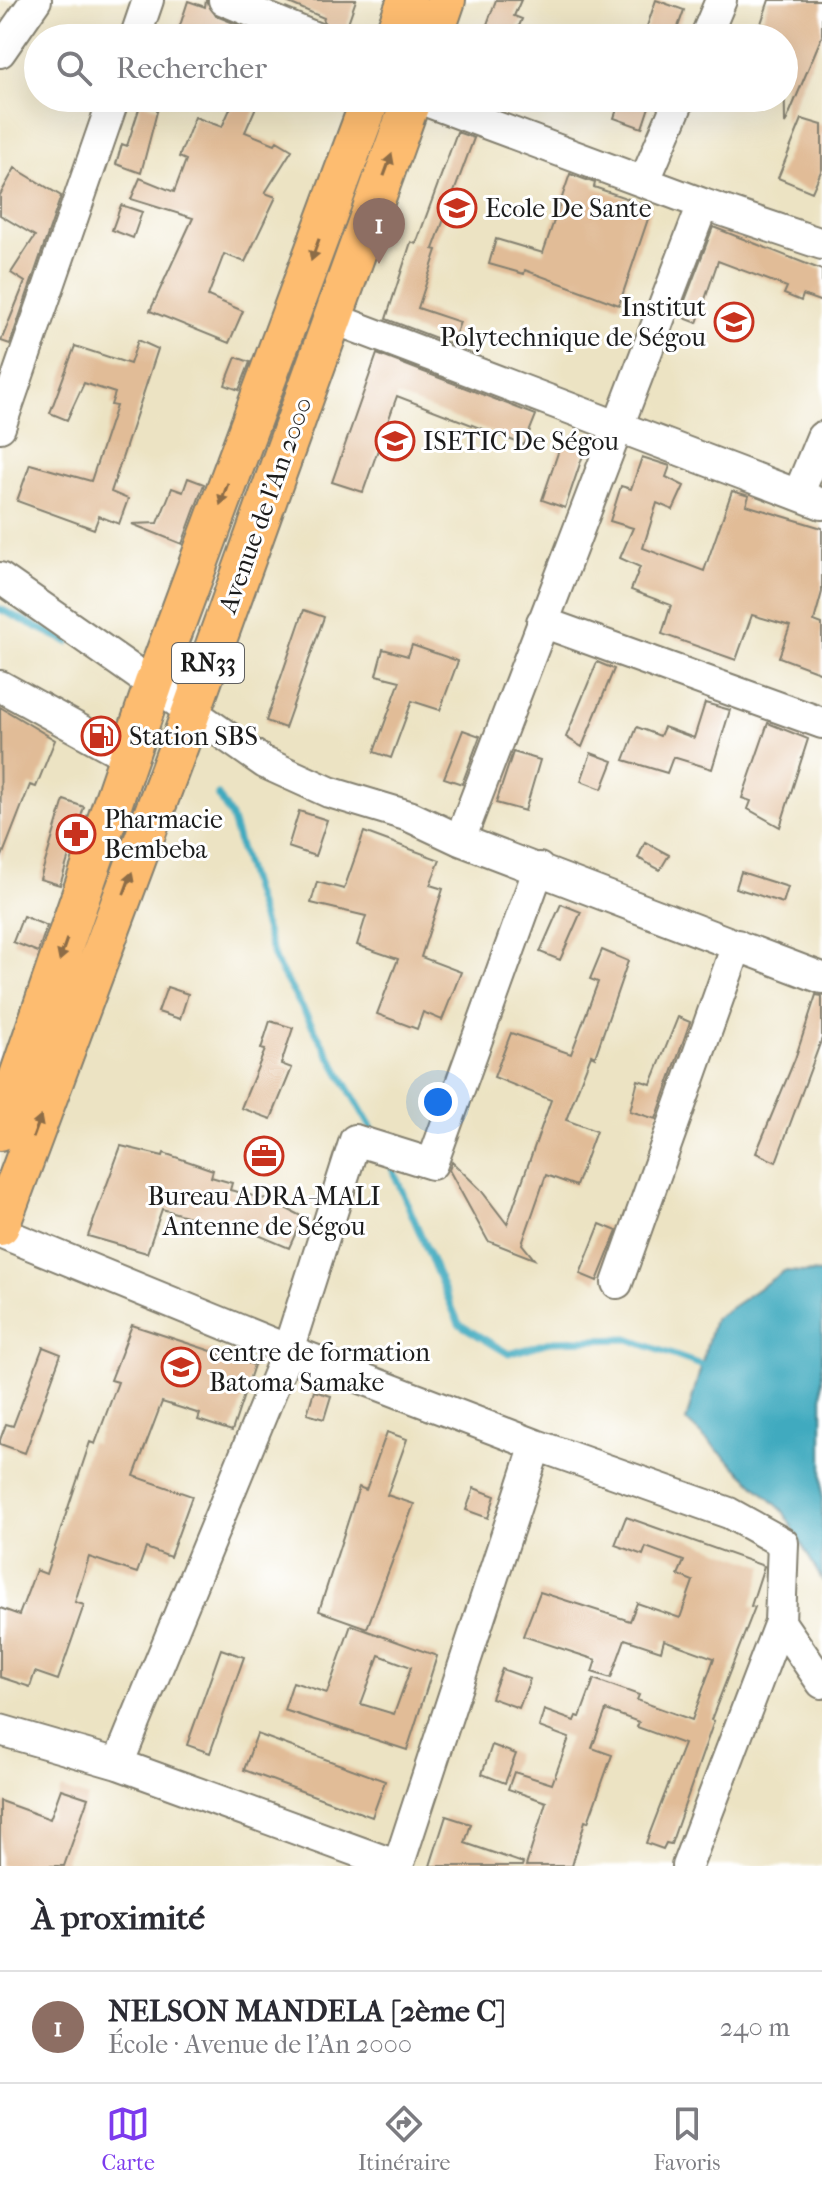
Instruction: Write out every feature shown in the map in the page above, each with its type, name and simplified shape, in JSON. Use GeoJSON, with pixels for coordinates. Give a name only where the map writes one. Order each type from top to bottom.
{"type":"FeatureCollection","features":[{"type":"Feature","properties":{"kind":"main road"},"geometry":{"type":"LineString","coordinates":[[398,24],[407,0]]}},
{"type":"Feature","properties":{"kind":"main road"},"geometry":{"type":"LineString","coordinates":[[438,24],[446,0]]}},
{"type":"Feature","properties":{"kind":"main road","name":"Avenue de l'An 2000"},"geometry":{"type":"LineString","coordinates":[[0,1131],[154,683],[366,112]]}},
{"type":"Feature","properties":{"kind":"main road","name":"Avenue de l'An 2000"},"geometry":{"type":"LineString","coordinates":[[0,1229],[407,112]]}},
{"type":"Feature","properties":{"kind":"street"},"geometry":{"type":"LineString","coordinates":[[0,52],[36,0]]}},
{"type":"Feature","properties":{"kind":"street"},"geometry":{"type":"LineString","coordinates":[[140,24],[148,0]]}},
{"type":"Feature","properties":{"kind":"street"},"geometry":{"type":"LineString","coordinates":[[224,0],[282,24]]}},
{"type":"Feature","properties":{"kind":"street"},"geometry":{"type":"LineString","coordinates":[[711,24],[721,0]]}},
{"type":"Feature","properties":{"kind":"street"},"geometry":{"type":"LineString","coordinates":[[0,427],[109,112]]}},
{"type":"Feature","properties":{"kind":"street"},"geometry":{"type":"LineString","coordinates":[[457,112],[703,204],[822,244]]}},
{"type":"Feature","properties":{"kind":"street"},"geometry":{"type":"LineString","coordinates":[[645,180],[674,112]]}},
{"type":"Feature","properties":{"kind":"street"},"geometry":{"type":"LineString","coordinates":[[460,840],[703,204]]}},
{"type":"Feature","properties":{"kind":"street"},"geometry":{"type":"LineString","coordinates":[[332,318],[616,429],[810,500],[822,437]]}},
{"type":"Feature","properties":{"kind":"street"},"geometry":{"type":"LineString","coordinates":[[0,578],[265,763],[329,792],[409,816],[460,840],[822,978]]}},
{"type":"Feature","properties":{"kind":"street"},"geometry":{"type":"LineString","coordinates":[[542,622],[822,723]]}},
{"type":"Feature","properties":{"kind":"street"},"geometry":{"type":"LineString","coordinates":[[0,686],[129,757]]}},
{"type":"Feature","properties":{"kind":"street"},"geometry":{"type":"LineString","coordinates":[[118,1764],[288,1350],[355,1140],[432,1164],[539,868]]}},
{"type":"Feature","properties":{"kind":"street"},"geometry":{"type":"LineString","coordinates":[[617,1283],[737,945]]}},
{"type":"Feature","properties":{"kind":"street"},"geometry":{"type":"LineString","coordinates":[[0,1229],[288,1350],[536,1445],[729,1513],[783,1543],[780,1622],[687,1866]]}},
{"type":"Feature","properties":{"kind":"street"},"geometry":{"type":"LineString","coordinates":[[0,1730],[118,1764],[398,1866],[536,1445]]}},
{"type":"Feature","properties":{"kind":"street"},"geometry":{"type":"LineString","coordinates":[[780,1622],[822,1683]]}},
{"type":"Feature","properties":{"kind":"water"},"geometry":{"type":"Polygon","coordinates":[[[784,1271],[822,1273],[822,1580],[783,1511],[686,1421],[714,1319],[784,1271]]]}},
{"type":"Feature","properties":{"kind":"building"},"geometry":{"type":"Polygon","coordinates":[[[206,0],[216,16],[236,24],[181,24],[188,1],[205,7],[206,0]]]}},
{"type":"Feature","properties":{"kind":"building"},"geometry":{"type":"Polygon","coordinates":[[[282,0],[356,0],[348,24],[326,24],[324,18],[282,0]]]}},
{"type":"Feature","properties":{"kind":"building"},"geometry":{"type":"Polygon","coordinates":[[[496,0],[521,0],[514,16],[522,19],[520,24],[487,24],[496,0]]]}},
{"type":"Feature","properties":{"kind":"building"},"geometry":{"type":"Polygon","coordinates":[[[656,0],[684,10],[679,24],[648,24],[656,0]]]}},
{"type":"Feature","properties":{"kind":"building"},"geometry":{"type":"Polygon","coordinates":[[[769,0],[822,0],[822,36],[798,93],[798,24],[761,24],[769,0]]]}},
{"type":"Feature","properties":{"kind":"building"},"geometry":{"type":"Polygon","coordinates":[[[138,112],[157,112],[141,173],[116,164],[122,144],[127,146],[138,112]]]}},
{"type":"Feature","properties":{"kind":"building"},"geometry":{"type":"Polygon","coordinates":[[[229,112],[254,112],[245,132],[275,144],[277,141],[292,150],[265,193],[276,197],[245,262],[224,254],[208,296],[243,311],[229,343],[150,311],[193,218],[131,199],[140,178],[174,192],[186,160],[179,157],[195,117],[222,127],[229,112]]]}},
{"type":"Feature","properties":{"kind":"building"},"geometry":{"type":"Polygon","coordinates":[[[616,112],[647,112],[642,128],[614,118],[616,112]]]}},
{"type":"Feature","properties":{"kind":"building"},"geometry":{"type":"Polygon","coordinates":[[[802,119],[822,125],[822,169],[812,192],[778,178],[802,119]]]}},
{"type":"Feature","properties":{"kind":"building"},"geometry":{"type":"Polygon","coordinates":[[[457,132],[474,138],[433,249],[437,250],[418,308],[460,322],[452,344],[386,319],[411,242],[416,244],[457,132]]]}},
{"type":"Feature","properties":{"kind":"building"},"geometry":{"type":"Polygon","coordinates":[[[15,168],[61,196],[10,344],[1,341],[25,282],[11,273],[35,236],[0,215],[0,195],[15,168]]]}},
{"type":"Feature","properties":{"kind":"building"},"geometry":{"type":"Polygon","coordinates":[[[570,174],[595,183],[594,187],[652,207],[619,305],[525,270],[524,274],[489,264],[496,239],[543,253],[570,174]]]}},
{"type":"Feature","properties":{"kind":"building"},"geometry":{"type":"Polygon","coordinates":[[[121,205],[142,212],[133,238],[112,230],[121,205]]]}},
{"type":"Feature","properties":{"kind":"building"},"geometry":{"type":"Polygon","coordinates":[[[713,227],[822,270],[822,302],[803,295],[801,301],[784,294],[787,287],[718,261],[697,323],[679,316],[713,227]]]}},
{"type":"Feature","properties":{"kind":"building"},"geometry":{"type":"Polygon","coordinates":[[[138,340],[158,349],[111,492],[128,499],[119,524],[99,516],[94,529],[17,501],[30,464],[91,481],[116,406],[111,405],[115,393],[84,383],[67,420],[50,413],[75,346],[130,364],[138,340]]]}},
{"type":"Feature","properties":{"kind":"building"},"geometry":{"type":"Polygon","coordinates":[[[377,354],[536,415],[524,445],[397,396],[363,492],[332,482],[377,354]]]}},
{"type":"Feature","properties":{"kind":"building"},"geometry":{"type":"Polygon","coordinates":[[[236,357],[250,362],[239,390],[225,385],[236,357]]]}},
{"type":"Feature","properties":{"kind":"building"},"geometry":{"type":"Polygon","coordinates":[[[562,441],[585,449],[565,508],[542,500],[562,441]]]}},
{"type":"Feature","properties":{"kind":"building"},"geometry":{"type":"Polygon","coordinates":[[[642,457],[670,466],[666,477],[684,486],[673,510],[657,503],[643,548],[704,571],[732,491],[749,496],[746,505],[822,528],[822,592],[814,621],[822,624],[822,673],[779,657],[790,626],[752,615],[736,660],[662,634],[671,605],[631,590],[640,567],[620,558],[633,528],[610,521],[621,486],[631,489],[642,457]]]}},
{"type":"Feature","properties":{"kind":"building"},"geometry":{"type":"Polygon","coordinates":[[[188,478],[204,484],[182,544],[132,524],[158,523],[172,488],[183,492],[188,478]]]}},
{"type":"Feature","properties":{"kind":"building"},"geometry":{"type":"Polygon","coordinates":[[[304,610],[324,617],[285,728],[266,721],[304,610]]]}},
{"type":"Feature","properties":{"kind":"building"},"geometry":{"type":"Polygon","coordinates":[[[412,645],[458,661],[440,710],[412,701],[391,758],[374,752],[400,681],[376,675],[383,649],[408,656],[412,645]]]}},
{"type":"Feature","properties":{"kind":"building"},"geometry":{"type":"Polygon","coordinates":[[[597,662],[614,669],[582,747],[566,737],[597,662]]]}},
{"type":"Feature","properties":{"kind":"building"},"geometry":{"type":"Polygon","coordinates":[[[705,703],[730,710],[712,769],[673,757],[667,773],[624,760],[637,727],[660,736],[664,727],[694,738],[705,703]]]}},
{"type":"Feature","properties":{"kind":"building"},"geometry":{"type":"Polygon","coordinates":[[[0,707],[55,740],[36,787],[30,785],[1,859],[0,707]]]}},
{"type":"Feature","properties":{"kind":"building"},"geometry":{"type":"Polygon","coordinates":[[[768,723],[808,739],[780,827],[748,809],[751,801],[742,798],[768,723]]]}},
{"type":"Feature","properties":{"kind":"building"},"geometry":{"type":"Polygon","coordinates":[[[463,730],[480,736],[462,784],[444,778],[463,730]]]}},
{"type":"Feature","properties":{"kind":"building"},"geometry":{"type":"Polygon","coordinates":[[[513,752],[540,760],[525,811],[496,803],[513,752]]]}},
{"type":"Feature","properties":{"kind":"building"},"geometry":{"type":"Polygon","coordinates":[[[591,753],[613,761],[602,789],[581,781],[591,753]]]}},
{"type":"Feature","properties":{"kind":"building"},"geometry":{"type":"Polygon","coordinates":[[[64,800],[84,807],[60,885],[40,879],[64,800]]]}},
{"type":"Feature","properties":{"kind":"building"},"geometry":{"type":"Polygon","coordinates":[[[299,811],[327,820],[315,856],[288,847],[299,811]]]}},
{"type":"Feature","properties":{"kind":"building"},"geometry":{"type":"Polygon","coordinates":[[[364,832],[440,860],[430,885],[443,889],[421,957],[461,972],[442,1020],[423,1012],[417,1029],[377,1014],[398,959],[357,945],[366,916],[311,903],[317,882],[344,889],[364,832]]]}},
{"type":"Feature","properties":{"kind":"building"},"geometry":{"type":"Polygon","coordinates":[[[645,842],[669,855],[660,870],[638,858],[645,842]]]}},
{"type":"Feature","properties":{"kind":"building"},"geometry":{"type":"Polygon","coordinates":[[[741,872],[788,887],[783,903],[736,888],[741,872]]]}},
{"type":"Feature","properties":{"kind":"building"},"geometry":{"type":"Polygon","coordinates":[[[561,904],[581,912],[560,960],[540,952],[561,904]]]}},
{"type":"Feature","properties":{"kind":"building"},"geometry":{"type":"Polygon","coordinates":[[[23,916],[47,926],[38,952],[13,942],[23,916]]]}},
{"type":"Feature","properties":{"kind":"building"},"geometry":{"type":"Polygon","coordinates":[[[602,950],[628,961],[595,1057],[591,1055],[566,1120],[596,1131],[576,1186],[546,1175],[522,1244],[534,1259],[488,1241],[449,1170],[452,1162],[480,1189],[507,1224],[551,1100],[494,1077],[511,1033],[571,1054],[598,982],[590,979],[602,950]]]}},
{"type":"Feature","properties":{"kind":"building"},"geometry":{"type":"Polygon","coordinates":[[[167,987],[188,994],[180,1019],[158,1012],[167,987]]]}},
{"type":"Feature","properties":{"kind":"building"},"geometry":{"type":"Polygon","coordinates":[[[816,995],[822,996],[822,1038],[776,1162],[756,1153],[795,1059],[816,995]]]}},
{"type":"Feature","properties":{"kind":"building"},"geometry":{"type":"Polygon","coordinates":[[[678,1017],[690,1022],[656,1119],[630,1111],[638,1080],[651,1084],[678,1017]]]}},
{"type":"Feature","properties":{"kind":"building"},"geometry":{"type":"Polygon","coordinates":[[[270,1021],[293,1028],[281,1064],[292,1068],[271,1119],[241,1108],[265,1050],[261,1049],[270,1021]]]}},
{"type":"Feature","properties":{"kind":"building"},"geometry":{"type":"Polygon","coordinates":[[[121,1146],[163,1156],[164,1153],[213,1170],[211,1177],[232,1183],[230,1190],[269,1200],[303,1217],[289,1248],[249,1231],[248,1234],[162,1209],[147,1253],[88,1236],[121,1146]]]}},
{"type":"Feature","properties":{"kind":"building"},"geometry":{"type":"Polygon","coordinates":[[[600,1224],[617,1231],[597,1281],[580,1274],[600,1224]]]}},
{"type":"Feature","properties":{"kind":"building"},"geometry":{"type":"Polygon","coordinates":[[[132,1325],[254,1365],[232,1431],[198,1420],[200,1414],[162,1402],[134,1476],[192,1496],[170,1557],[146,1548],[137,1573],[89,1557],[75,1602],[84,1605],[58,1680],[35,1672],[30,1687],[0,1677],[0,1608],[19,1615],[36,1570],[46,1574],[90,1442],[95,1444],[118,1382],[111,1380],[132,1325]]]}},
{"type":"Feature","properties":{"kind":"building"},"geometry":{"type":"Polygon","coordinates":[[[43,1347],[61,1354],[25,1453],[0,1444],[0,1440],[6,1424],[13,1426],[43,1347]]]}},
{"type":"Feature","properties":{"kind":"building"},"geometry":{"type":"Polygon","coordinates":[[[314,1391],[331,1396],[324,1419],[307,1414],[314,1391]]]}},
{"type":"Feature","properties":{"kind":"building"},"geometry":{"type":"Polygon","coordinates":[[[387,1432],[407,1439],[387,1495],[414,1504],[367,1628],[319,1611],[359,1487],[366,1490],[387,1432]]]}},
{"type":"Feature","properties":{"kind":"building"},"geometry":{"type":"Polygon","coordinates":[[[474,1488],[495,1496],[488,1518],[466,1510],[474,1488]]]}},
{"type":"Feature","properties":{"kind":"building"},"geometry":{"type":"Polygon","coordinates":[[[626,1517],[764,1566],[751,1606],[755,1607],[711,1720],[714,1721],[671,1844],[666,1843],[663,1849],[646,1843],[684,1744],[637,1727],[639,1722],[606,1710],[592,1748],[612,1755],[588,1822],[585,1821],[572,1866],[526,1866],[546,1802],[508,1789],[514,1772],[552,1784],[569,1738],[539,1727],[544,1710],[574,1721],[576,1716],[580,1717],[594,1679],[639,1695],[637,1700],[692,1720],[714,1658],[664,1640],[661,1651],[625,1639],[611,1678],[592,1672],[596,1660],[523,1636],[540,1592],[630,1621],[637,1603],[680,1618],[693,1581],[678,1575],[684,1561],[646,1547],[643,1555],[615,1545],[626,1517]]]}},
{"type":"Feature","properties":{"kind":"building"},"geometry":{"type":"Polygon","coordinates":[[[351,1625],[437,1656],[407,1750],[284,1710],[293,1682],[327,1693],[351,1625]],[[379,1655],[361,1704],[394,1714],[411,1667],[379,1655]]]}},
{"type":"Feature","properties":{"kind":"building"},"geometry":{"type":"Polygon","coordinates":[[[221,1649],[244,1657],[210,1753],[187,1745],[221,1649]]]}},
{"type":"Feature","properties":{"kind":"building"},"geometry":{"type":"Polygon","coordinates":[[[502,1669],[530,1679],[519,1708],[491,1698],[502,1669]]]}},
{"type":"Feature","properties":{"kind":"building"},"geometry":{"type":"Polygon","coordinates":[[[257,1734],[385,1781],[372,1817],[244,1770],[257,1734]]]}},
{"type":"Feature","properties":{"kind":"building"},"geometry":{"type":"Polygon","coordinates":[[[492,1745],[516,1754],[505,1783],[482,1774],[492,1745]]]}},
{"type":"Feature","properties":{"kind":"building"},"geometry":{"type":"Polygon","coordinates":[[[61,1789],[88,1798],[64,1866],[0,1866],[0,1801],[50,1819],[61,1789]]]}},
{"type":"Feature","properties":{"kind":"building"},"geometry":{"type":"Polygon","coordinates":[[[446,1816],[471,1824],[465,1843],[523,1863],[522,1866],[430,1866],[446,1816]]]}},
{"type":"Feature","properties":{"kind":"waterway"},"geometry":{"type":"LineString","coordinates":[[0,609],[68,642]]}},
{"type":"Feature","properties":{"kind":"waterway"},"geometry":{"type":"LineString","coordinates":[[218,795],[231,817],[275,961],[376,1136]]}},
{"type":"Feature","properties":{"kind":"waterway"},"geometry":{"type":"LineString","coordinates":[[389,1161],[459,1324],[509,1354],[553,1341],[628,1339],[701,1365]]}},
{"type":"Feature","properties":{"kind":"place","name":"Ecole De Sante"},"geometry":{"type":"Point","coordinates":[457,208]}},
{"type":"Feature","properties":{"kind":"place","name":"NELSON MANDELA [2ème C]"},"geometry":{"type":"Point","coordinates":[379,264]}},
{"type":"Feature","properties":{"kind":"place","name":"Institut Polytechnique de Ségou"},"geometry":{"type":"Point","coordinates":[734,322]}},
{"type":"Feature","properties":{"kind":"place","name":"ISETIC De Ségou"},"geometry":{"type":"Point","coordinates":[395,441]}},
{"type":"Feature","properties":{"kind":"place","name":"Station SBS"},"geometry":{"type":"Point","coordinates":[101,736]}},
{"type":"Feature","properties":{"kind":"place","name":"Pharmacie Bembeba"},"geometry":{"type":"Point","coordinates":[76,834]}},
{"type":"Feature","properties":{"kind":"place","name":"Bureau ADRA-MALI Antenne de Ségou"},"geometry":{"type":"Point","coordinates":[264,1156]}},
{"type":"Feature","properties":{"kind":"place","name":"centre de formation Batoma Samake"},"geometry":{"type":"Point","coordinates":[181,1367]}}]}
